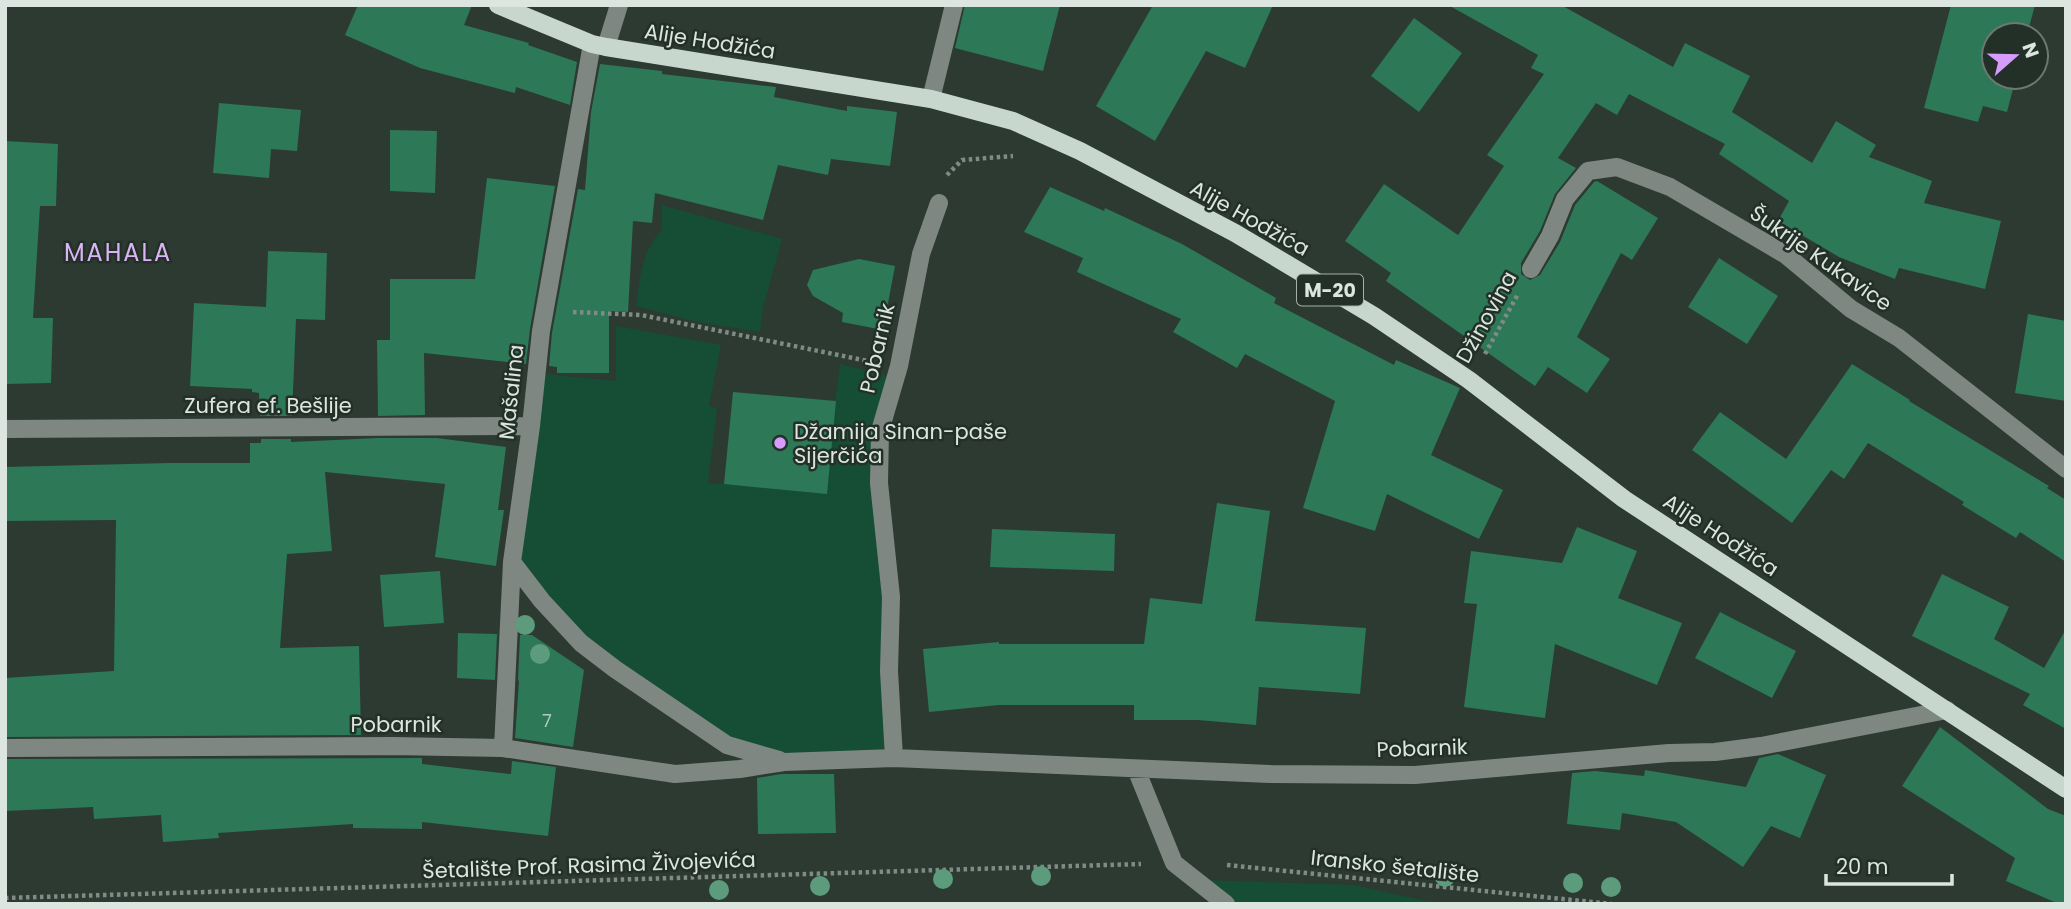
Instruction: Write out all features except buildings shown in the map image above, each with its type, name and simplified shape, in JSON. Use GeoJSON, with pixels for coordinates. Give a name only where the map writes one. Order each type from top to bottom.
{"type":"FeatureCollection","features":[{"type":"Feature","properties":{"kind":"main road","name":"Alije Hodžića"},"geometry":{"type":"LineString","coordinates":[[498,5],[599,46],[931,99],[1013,121],[1080,151],[1247,240],[1374,316],[1469,380],[1624,499],[2066,789]]}},
{"type":"Feature","properties":{"kind":"street","name":"Mašalina"},"geometry":{"type":"LineString","coordinates":[[503,748],[512,562],[544,310],[599,46],[619,5]]}},
{"type":"Feature","properties":{"kind":"street"},"geometry":{"type":"LineString","coordinates":[[931,99],[954,5]]}},
{"type":"Feature","properties":{"kind":"street","name":"Šukrije Kukavice"},"geometry":{"type":"LineString","coordinates":[[1531,269],[1550,236],[1565,199],[1588,171],[1617,167],[1670,187],[1786,256],[1851,309],[1899,338],[2066,469]]}},
{"type":"Feature","properties":{"kind":"street","name":"Pobarnik"},"geometry":{"type":"LineString","coordinates":[[894,758],[889,671],[891,597],[878,483],[880,431],[899,366],[921,254],[939,202]]}},
{"type":"Feature","properties":{"kind":"street","name":"Zufera ef. Bešlije"},"geometry":{"type":"LineString","coordinates":[[5,429],[531,426]]}},
{"type":"Feature","properties":{"kind":"street","name":"Pobarnik"},"geometry":{"type":"LineString","coordinates":[[512,562],[542,601],[581,643],[643,689],[727,745],[784,762]]}},
{"type":"Feature","properties":{"kind":"street","name":"Pobarnik"},"geometry":{"type":"LineString","coordinates":[[5,748],[503,748],[675,774],[740,769],[784,762],[894,758],[1270,774],[1415,775],[1715,752],[1761,746],[1947,710]]}},
{"type":"Feature","properties":{"kind":"street"},"geometry":{"type":"LineString","coordinates":[[1136,769],[1174,863],[1226,904]]}},
{"type":"Feature","properties":{"kind":"path"},"geometry":{"type":"LineString","coordinates":[[939,202],[946,176],[962,160],[1020,156]]}},
{"type":"Feature","properties":{"kind":"path","name":"Džinovina"},"geometry":{"type":"LineString","coordinates":[[1469,380],[1531,269]]}},
{"type":"Feature","properties":{"kind":"path"},"geometry":{"type":"LineString","coordinates":[[544,310],[641,315],[843,357]]}},
{"type":"Feature","properties":{"kind":"path","name":"Iransko šetalište"},"geometry":{"type":"LineString","coordinates":[[1174,863],[1201,862],[1612,904]]}},
{"type":"Feature","properties":{"kind":"path","name":"Šetalište Prof. Rasima Živojevića"},"geometry":{"type":"LineString","coordinates":[[5,898],[1174,863]]}},
{"type":"Feature","properties":{"kind":"green space"},"geometry":{"type":"Polygon","coordinates":[[[662,205],[782,239],[763,308],[760,332],[698,322],[636,306],[640,275],[646,256],[662,230],[662,205]]]}},
{"type":"Feature","properties":{"kind":"green space"},"geometry":{"type":"Polygon","coordinates":[[[616,326],[721,345],[709,406],[717,408],[708,483],[724,484],[835,402],[840,364],[889,376],[884,536],[887,758],[784,762],[727,745],[615,669],[512,562],[536,373],[616,381],[616,326]]]}},
{"type":"Feature","properties":{"kind":"green space"},"geometry":{"type":"Polygon","coordinates":[[[1203,880],[1353,885],[1422,900],[1456,904],[1232,904],[1203,880]]]}},
{"type":"Feature","properties":{"kind":"place","name":"Džamija Sinan-paše Sijerčića"},"geometry":{"type":"Point","coordinates":[780,443]}},
{"type":"Feature","properties":{"kind":"district","name":"MAHALA"},"geometry":{"type":"Point","coordinates":[118,252]}}]}
